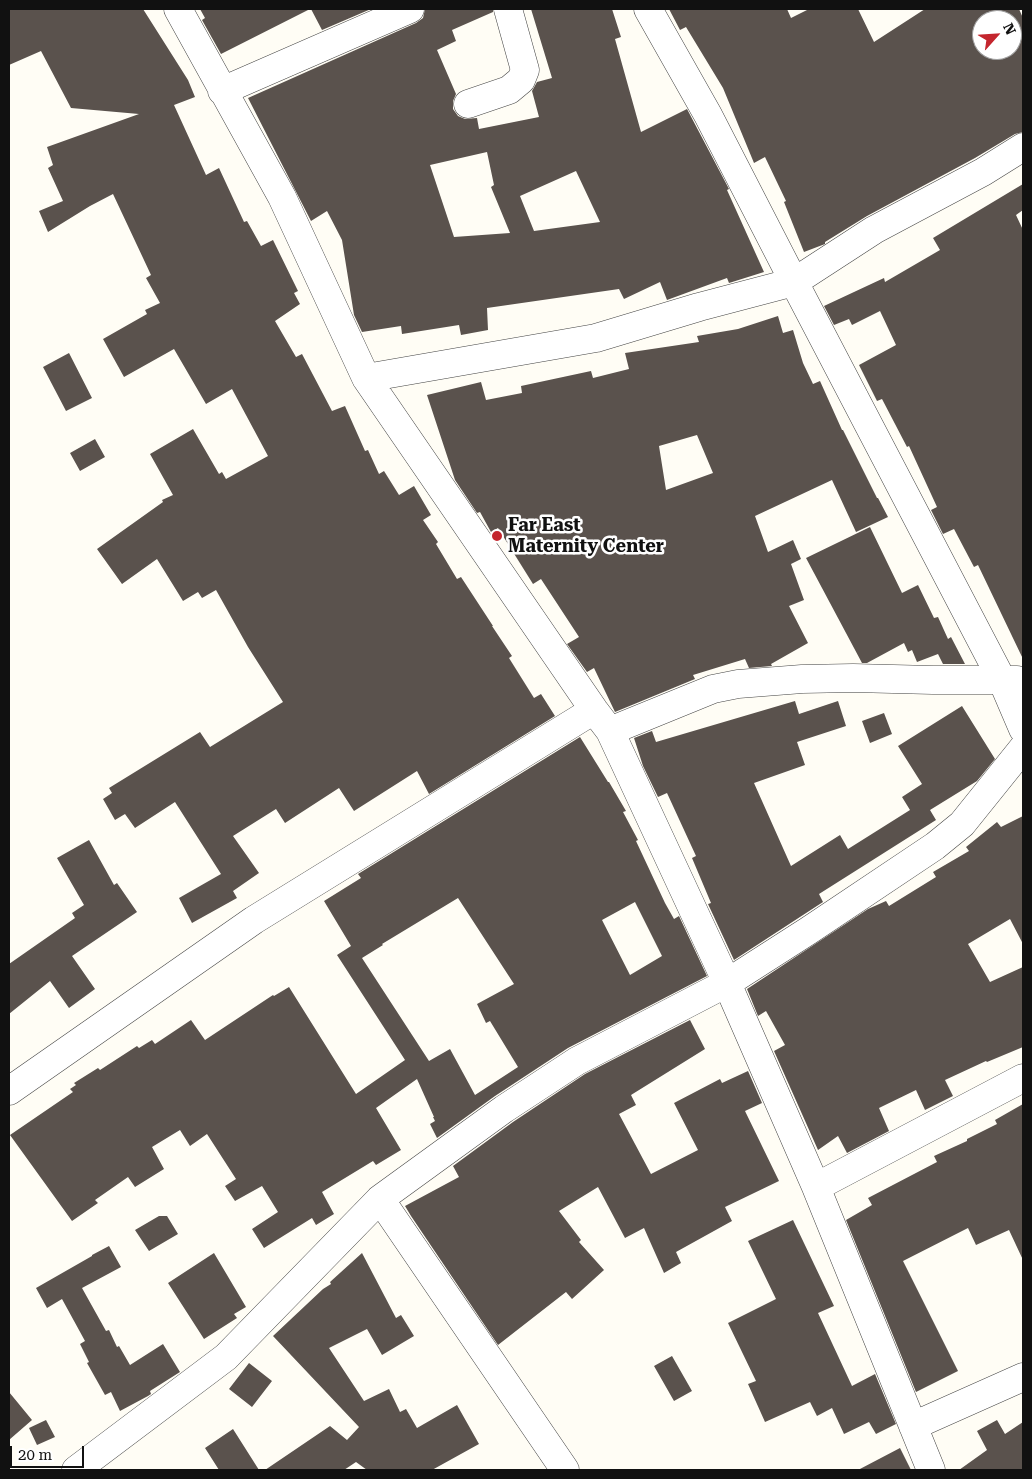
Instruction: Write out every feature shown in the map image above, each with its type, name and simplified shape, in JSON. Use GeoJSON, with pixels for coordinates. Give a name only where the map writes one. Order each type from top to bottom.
{"type":"FeatureCollection","features":[{"type":"Feature","properties":{"kind":"street"},"geometry":{"type":"LineString","coordinates":[[178,9],[282,197],[366,378],[610,731],[727,983],[816,1187],[931,1470]]}},
{"type":"Feature","properties":{"kind":"street"},"geometry":{"type":"LineString","coordinates":[[222,91],[410,9]]}},
{"type":"Feature","properties":{"kind":"street"},"geometry":{"type":"LineString","coordinates":[[468,104],[509,90],[521,80],[525,70],[508,9]]}},
{"type":"Feature","properties":{"kind":"street"},"geometry":{"type":"LineString","coordinates":[[648,9],[708,115],[794,282],[1013,680],[1023,729]]}},
{"type":"Feature","properties":{"kind":"street"},"geometry":{"type":"LineString","coordinates":[[366,378],[596,338],[699,307],[794,282],[874,230],[982,172],[1023,147]]}},
{"type":"Feature","properties":{"kind":"street"},"geometry":{"type":"LineString","coordinates":[[610,731],[713,689],[738,684],[810,678],[1013,680]]}},
{"type":"Feature","properties":{"kind":"street"},"geometry":{"type":"LineString","coordinates":[[9,1091],[254,920],[594,710]]}},
{"type":"Feature","properties":{"kind":"street"},"geometry":{"type":"LineString","coordinates":[[76,1470],[226,1357],[380,1199],[504,1109],[577,1061],[727,983],[935,846],[962,824],[1023,748]]}},
{"type":"Feature","properties":{"kind":"street"},"geometry":{"type":"LineString","coordinates":[[816,1187],[1023,1078]]}},
{"type":"Feature","properties":{"kind":"street"},"geometry":{"type":"LineString","coordinates":[[380,1199],[566,1470]]}},
{"type":"Feature","properties":{"kind":"street"},"geometry":{"type":"LineString","coordinates":[[913,1426],[1023,1377]]}},
{"type":"Feature","properties":{"kind":"building"},"geometry":{"type":"Polygon","coordinates":[[[9,9],[143,9],[188,80],[195,97],[174,105],[206,175],[219,168],[244,222],[247,221],[261,246],[273,240],[298,291],[294,293],[300,304],[275,321],[296,357],[302,354],[332,411],[345,406],[365,451],[368,450],[379,474],[384,471],[399,495],[414,486],[431,515],[423,520],[438,542],[436,544],[457,579],[461,577],[493,626],[512,656],[509,658],[534,698],[541,694],[555,716],[429,794],[417,771],[354,811],[339,788],[285,823],[276,809],[233,836],[259,873],[233,891],[237,898],[192,923],[179,898],[221,874],[175,802],[135,828],[125,814],[115,820],[103,799],[112,793],[109,788],[200,732],[210,747],[283,702],[248,647],[216,590],[202,598],[198,592],[183,601],[157,559],[122,584],[97,549],[163,502],[162,500],[173,495],[150,454],[193,429],[219,474],[222,472],[226,479],[268,456],[232,389],[206,404],[174,349],[124,377],[103,339],[147,314],[145,310],[160,303],[146,278],[151,275],[113,194],[48,232],[39,211],[63,201],[48,168],[53,165],[47,147],[139,114],[71,108],[41,51],[9,65],[9,9]]]}},
{"type":"Feature","properties":{"kind":"building"},"geometry":{"type":"Polygon","coordinates":[[[200,9],[310,9],[221,54],[202,20],[205,18],[200,9]]]}},
{"type":"Feature","properties":{"kind":"building"},"geometry":{"type":"Polygon","coordinates":[[[311,9],[371,9],[322,30],[311,9]]]}},
{"type":"Feature","properties":{"kind":"building"},"geometry":{"type":"Polygon","coordinates":[[[425,9],[493,9],[493,12],[452,30],[456,41],[437,50],[456,94],[453,101],[453,109],[458,116],[465,119],[477,118],[479,129],[539,117],[532,91],[537,82],[552,78],[531,9],[612,9],[621,37],[615,39],[641,132],[687,109],[729,189],[727,190],[764,272],[729,283],[727,278],[667,300],[660,282],[624,299],[619,289],[487,308],[488,330],[461,335],[459,325],[402,334],[401,326],[362,332],[354,315],[342,240],[327,211],[311,221],[248,98],[416,23],[423,18],[425,9]],[[487,152],[430,165],[454,237],[510,233],[491,187],[494,185],[487,152]],[[576,171],[520,196],[534,231],[600,222],[576,171]]]}},
{"type":"Feature","properties":{"kind":"building"},"geometry":{"type":"Polygon","coordinates":[[[669,9],[787,9],[791,18],[809,9],[858,9],[874,42],[925,9],[1019,9],[972,10],[972,60],[1022,60],[1022,16],[1023,132],[1015,134],[975,158],[867,216],[825,242],[825,244],[804,252],[784,202],[786,201],[765,157],[754,163],[723,88],[686,27],[680,30],[669,9]]]}},
{"type":"Feature","properties":{"kind":"building"},"geometry":{"type":"Polygon","coordinates":[[[1023,184],[1023,210],[1016,215],[1023,230],[1023,659],[978,565],[974,567],[954,529],[943,534],[931,510],[937,507],[909,446],[907,447],[882,399],[877,401],[859,365],[896,345],[880,311],[852,325],[849,319],[834,325],[824,306],[884,278],[885,282],[940,250],[933,238],[1023,184]]]}},
{"type":"Feature","properties":{"kind":"building"},"geometry":{"type":"Polygon","coordinates":[[[778,316],[783,333],[793,330],[803,363],[813,384],[820,381],[842,430],[888,517],[856,532],[832,480],[755,516],[768,552],[793,540],[801,559],[791,564],[804,600],[789,606],[808,643],[771,664],[772,666],[749,668],[745,659],[693,675],[695,679],[615,712],[594,668],[587,672],[567,644],[579,637],[541,579],[533,584],[498,528],[491,532],[480,512],[477,513],[455,480],[427,395],[481,382],[486,400],[522,393],[521,386],[591,371],[593,378],[629,369],[625,353],[699,342],[697,336],[738,329],[778,316]],[[697,435],[659,446],[666,490],[713,473],[697,435]]]}},
{"type":"Feature","properties":{"kind":"building"},"geometry":{"type":"Polygon","coordinates":[[[69,353],[92,398],[66,411],[43,367],[69,353]]]}},
{"type":"Feature","properties":{"kind":"building"},"geometry":{"type":"Polygon","coordinates":[[[95,439],[105,457],[80,471],[70,453],[95,439]]]}},
{"type":"Feature","properties":{"kind":"building"},"geometry":{"type":"Polygon","coordinates":[[[870,527],[902,593],[918,585],[934,618],[938,617],[948,639],[951,637],[965,664],[943,664],[938,654],[917,662],[912,650],[908,652],[904,643],[867,663],[862,663],[806,558],[870,527]]]}},
{"type":"Feature","properties":{"kind":"building"},"geometry":{"type":"Polygon","coordinates":[[[795,701],[799,714],[838,701],[846,726],[797,742],[805,765],[754,783],[791,866],[840,835],[848,849],[910,810],[902,797],[922,784],[898,746],[962,706],[995,759],[977,781],[930,810],[936,820],[819,894],[823,902],[734,960],[708,904],[711,903],[692,858],[696,856],[667,793],[658,797],[643,766],[634,738],[652,731],[656,742],[795,701]]]}},
{"type":"Feature","properties":{"kind":"building"},"geometry":{"type":"Polygon","coordinates":[[[884,713],[892,734],[870,743],[862,721],[884,713]]]}},
{"type":"Feature","properties":{"kind":"building"},"geometry":{"type":"Polygon","coordinates":[[[580,737],[626,811],[623,812],[638,840],[636,841],[665,903],[674,919],[679,916],[707,976],[568,1048],[495,1096],[437,1138],[430,1124],[435,1121],[434,1117],[417,1079],[376,1108],[401,1150],[376,1165],[373,1161],[322,1192],[334,1214],[316,1225],[312,1218],[264,1248],[252,1229],[278,1212],[262,1186],[235,1201],[225,1186],[236,1179],[207,1134],[190,1146],[180,1130],[152,1147],[164,1169],[135,1187],[128,1177],[95,1200],[98,1203],[72,1221],[10,1135],[73,1092],[70,1089],[76,1085],[74,1083],[98,1068],[100,1070],[137,1046],[139,1048],[152,1040],[155,1044],[191,1020],[205,1040],[273,995],[289,987],[356,1094],[405,1060],[337,955],[351,946],[324,901],[361,878],[358,874],[580,737]],[[458,898],[362,958],[429,1061],[450,1049],[475,1095],[518,1067],[490,1021],[486,1023],[477,1004],[514,984],[458,898]],[[635,902],[602,920],[630,975],[662,956],[635,902]]]}},
{"type":"Feature","properties":{"kind":"building"},"geometry":{"type":"Polygon","coordinates":[[[1023,816],[1023,944],[1010,919],[968,944],[990,982],[1023,967],[1023,1047],[986,1061],[945,1080],[953,1096],[925,1110],[916,1090],[879,1108],[889,1131],[847,1153],[838,1136],[818,1150],[774,1051],[785,1045],[766,1011],[758,1016],[747,989],[868,909],[886,901],[889,906],[936,877],[933,872],[969,851],[966,847],[997,822],[1001,827],[1023,816]]]}},
{"type":"Feature","properties":{"kind":"building"},"geometry":{"type":"Polygon","coordinates":[[[89,840],[114,885],[117,883],[137,912],[72,956],[95,989],[69,1008],[50,981],[9,1014],[9,964],[75,918],[72,913],[84,905],[57,858],[89,840]]]}},
{"type":"Feature","properties":{"kind":"building"},"geometry":{"type":"Polygon","coordinates":[[[690,1020],[705,1049],[631,1095],[636,1105],[619,1114],[651,1174],[698,1150],[674,1103],[720,1079],[722,1083],[748,1071],[762,1103],[745,1111],[779,1181],[725,1207],[732,1221],[676,1252],[681,1263],[664,1273],[644,1228],[625,1238],[598,1187],[559,1211],[581,1240],[579,1242],[604,1270],[572,1299],[566,1292],[498,1345],[405,1206],[459,1177],[453,1166],[513,1122],[585,1074],[690,1020]]]}},
{"type":"Feature","properties":{"kind":"building"},"geometry":{"type":"Polygon","coordinates":[[[1023,1104],[1023,1260],[1009,1230],[976,1245],[968,1228],[903,1261],[958,1371],[916,1392],[846,1220],[872,1205],[868,1198],[937,1162],[934,1156],[967,1141],[967,1139],[997,1124],[995,1120],[1023,1104]]]}},
{"type":"Feature","properties":{"kind":"building"},"geometry":{"type":"Polygon","coordinates":[[[159,1216],[167,1216],[178,1234],[149,1251],[135,1230],[159,1216]]]}},
{"type":"Feature","properties":{"kind":"building"},"geometry":{"type":"Polygon","coordinates":[[[793,1220],[834,1306],[818,1313],[852,1386],[875,1374],[896,1424],[876,1434],[869,1422],[844,1434],[832,1408],[817,1416],[810,1402],[765,1422],[748,1384],[756,1381],[728,1323],[776,1299],[748,1241],[793,1220]]]}},
{"type":"Feature","properties":{"kind":"building"},"geometry":{"type":"Polygon","coordinates":[[[109,1246],[121,1267],[82,1288],[106,1331],[109,1330],[117,1347],[119,1346],[130,1365],[163,1344],[180,1372],[150,1391],[151,1394],[148,1396],[120,1411],[111,1392],[105,1395],[87,1363],[89,1362],[80,1344],[85,1341],[62,1299],[47,1308],[36,1288],[109,1246]]]}},
{"type":"Feature","properties":{"kind":"building"},"geometry":{"type":"Polygon","coordinates":[[[214,1253],[246,1307],[234,1314],[237,1318],[204,1339],[168,1283],[214,1253]]]}},
{"type":"Feature","properties":{"kind":"building"},"geometry":{"type":"Polygon","coordinates":[[[362,1253],[396,1318],[401,1315],[414,1336],[382,1355],[367,1329],[329,1348],[364,1401],[389,1389],[400,1412],[406,1409],[417,1428],[457,1405],[479,1444],[432,1470],[367,1470],[356,1462],[344,1470],[265,1470],[330,1426],[347,1440],[359,1427],[273,1336],[323,1289],[331,1284],[330,1282],[362,1253]]]}},
{"type":"Feature","properties":{"kind":"building"},"geometry":{"type":"Polygon","coordinates":[[[672,1356],[692,1391],[674,1401],[654,1366],[672,1356]]]}},
{"type":"Feature","properties":{"kind":"building"},"geometry":{"type":"Polygon","coordinates":[[[249,1363],[272,1381],[252,1407],[229,1389],[249,1363]]]}},
{"type":"Feature","properties":{"kind":"building"},"geometry":{"type":"Polygon","coordinates":[[[9,1392],[32,1420],[9,1440],[9,1392]]]}},
{"type":"Feature","properties":{"kind":"building"},"geometry":{"type":"Polygon","coordinates":[[[46,1420],[55,1437],[37,1445],[29,1428],[46,1420]]]}},
{"type":"Feature","properties":{"kind":"building"},"geometry":{"type":"Polygon","coordinates":[[[997,1420],[1005,1434],[1023,1422],[1023,1470],[959,1470],[987,1450],[977,1431],[997,1420]]]}},
{"type":"Feature","properties":{"kind":"building"},"geometry":{"type":"Polygon","coordinates":[[[233,1429],[259,1470],[219,1470],[205,1448],[233,1429]]]}},
{"type":"Feature","properties":{"kind":"building"},"geometry":{"type":"Polygon","coordinates":[[[900,1448],[911,1470],[858,1470],[900,1448]]]}},
{"type":"Feature","properties":{"kind":"place","name":"Far East Maternity Center"},"geometry":{"type":"Point","coordinates":[497,536]}}]}
